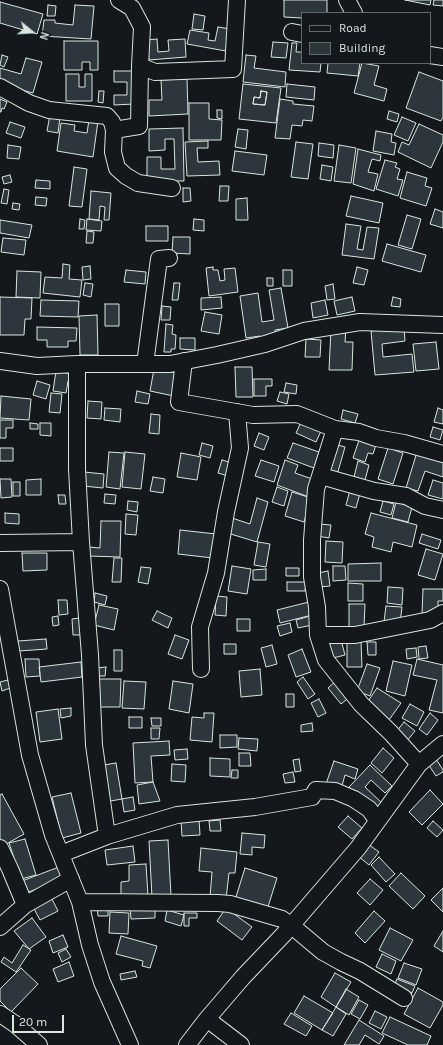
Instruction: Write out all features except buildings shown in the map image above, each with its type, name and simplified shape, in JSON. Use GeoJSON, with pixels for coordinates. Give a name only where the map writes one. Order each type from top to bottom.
{"type":"FeatureCollection","features":[{"type":"Feature","properties":{"kind":"street"},"geometry":{"type":"LineString","coordinates":[[114,130],[139,126],[142,27],[132,8],[119,0]]}},
{"type":"Feature","properties":{"kind":"street"},"geometry":{"type":"LineString","coordinates":[[140,66],[155,72],[233,69],[237,0]]}},
{"type":"Feature","properties":{"kind":"street"},"geometry":{"type":"LineString","coordinates":[[347,0],[353,12]]}},
{"type":"Feature","properties":{"kind":"street"},"geometry":{"type":"LineString","coordinates":[[431,55],[443,57]]}},
{"type":"Feature","properties":{"kind":"street"},"geometry":{"type":"LineString","coordinates":[[0,87],[29,103],[49,110],[107,116],[112,122],[114,130],[112,152],[117,168],[126,176],[138,183],[172,188]]}},
{"type":"Feature","properties":{"kind":"street"},"geometry":{"type":"LineString","coordinates":[[145,364],[159,259],[169,258]]}},
{"type":"Feature","properties":{"kind":"street"},"geometry":{"type":"LineString","coordinates":[[1,363],[37,366],[77,364],[170,364],[265,344],[304,331],[360,322],[443,325]]}},
{"type":"Feature","properties":{"kind":"street"},"geometry":{"type":"LineString","coordinates":[[184,361],[179,402],[253,415],[297,414],[336,429],[359,432],[376,438],[404,442],[443,454]]}},
{"type":"Feature","properties":{"kind":"street"},"geometry":{"type":"LineString","coordinates":[[77,364],[77,469],[80,542],[90,655],[94,745],[107,836]]}},
{"type":"Feature","properties":{"kind":"street"},"geometry":{"type":"LineString","coordinates":[[201,669],[200,627],[216,573],[226,512],[240,448],[237,412]]}},
{"type":"Feature","properties":{"kind":"street"},"geometry":{"type":"LineString","coordinates":[[336,429],[316,489],[312,540],[312,577],[317,607],[318,635],[326,660],[361,704],[391,733],[419,764]]}},
{"type":"Feature","properties":{"kind":"street"},"geometry":{"type":"LineString","coordinates":[[321,476],[374,491],[406,496],[425,506],[443,510]]}},
{"type":"Feature","properties":{"kind":"street"},"geometry":{"type":"LineString","coordinates":[[0,544],[80,542]]}},
{"type":"Feature","properties":{"kind":"street"},"geometry":{"type":"LineString","coordinates":[[0,589],[30,755],[53,835],[80,902],[90,945],[102,982],[130,1045]]}},
{"type":"Feature","properties":{"kind":"street"},"geometry":{"type":"LineString","coordinates":[[318,635],[355,635],[430,620],[443,613]]}},
{"type":"Feature","properties":{"kind":"street"},"geometry":{"type":"LineString","coordinates":[[187,1045],[243,977],[292,926],[358,848],[419,764],[443,744]]}},
{"type":"Feature","properties":{"kind":"street"},"geometry":{"type":"LineString","coordinates":[[61,854],[107,836],[177,815],[255,807],[312,797],[316,790],[335,791],[354,799],[369,809],[378,820]]}},
{"type":"Feature","properties":{"kind":"street"},"geometry":{"type":"LineString","coordinates":[[0,848],[25,905]]}},
{"type":"Feature","properties":{"kind":"street"},"geometry":{"type":"LineString","coordinates":[[0,927],[25,905],[71,879]]}},
{"type":"Feature","properties":{"kind":"street"},"geometry":{"type":"LineString","coordinates":[[80,902],[201,902],[230,904],[282,919],[322,952],[360,971],[404,998]]}},
{"type":"Feature","properties":{"kind":"street"},"geometry":{"type":"LineString","coordinates":[[0,1014],[15,1024],[39,1045]]}},
{"type":"Feature","properties":{"kind":"street"},"geometry":{"type":"LineString","coordinates":[[207,1019],[241,1045]]}}]}
